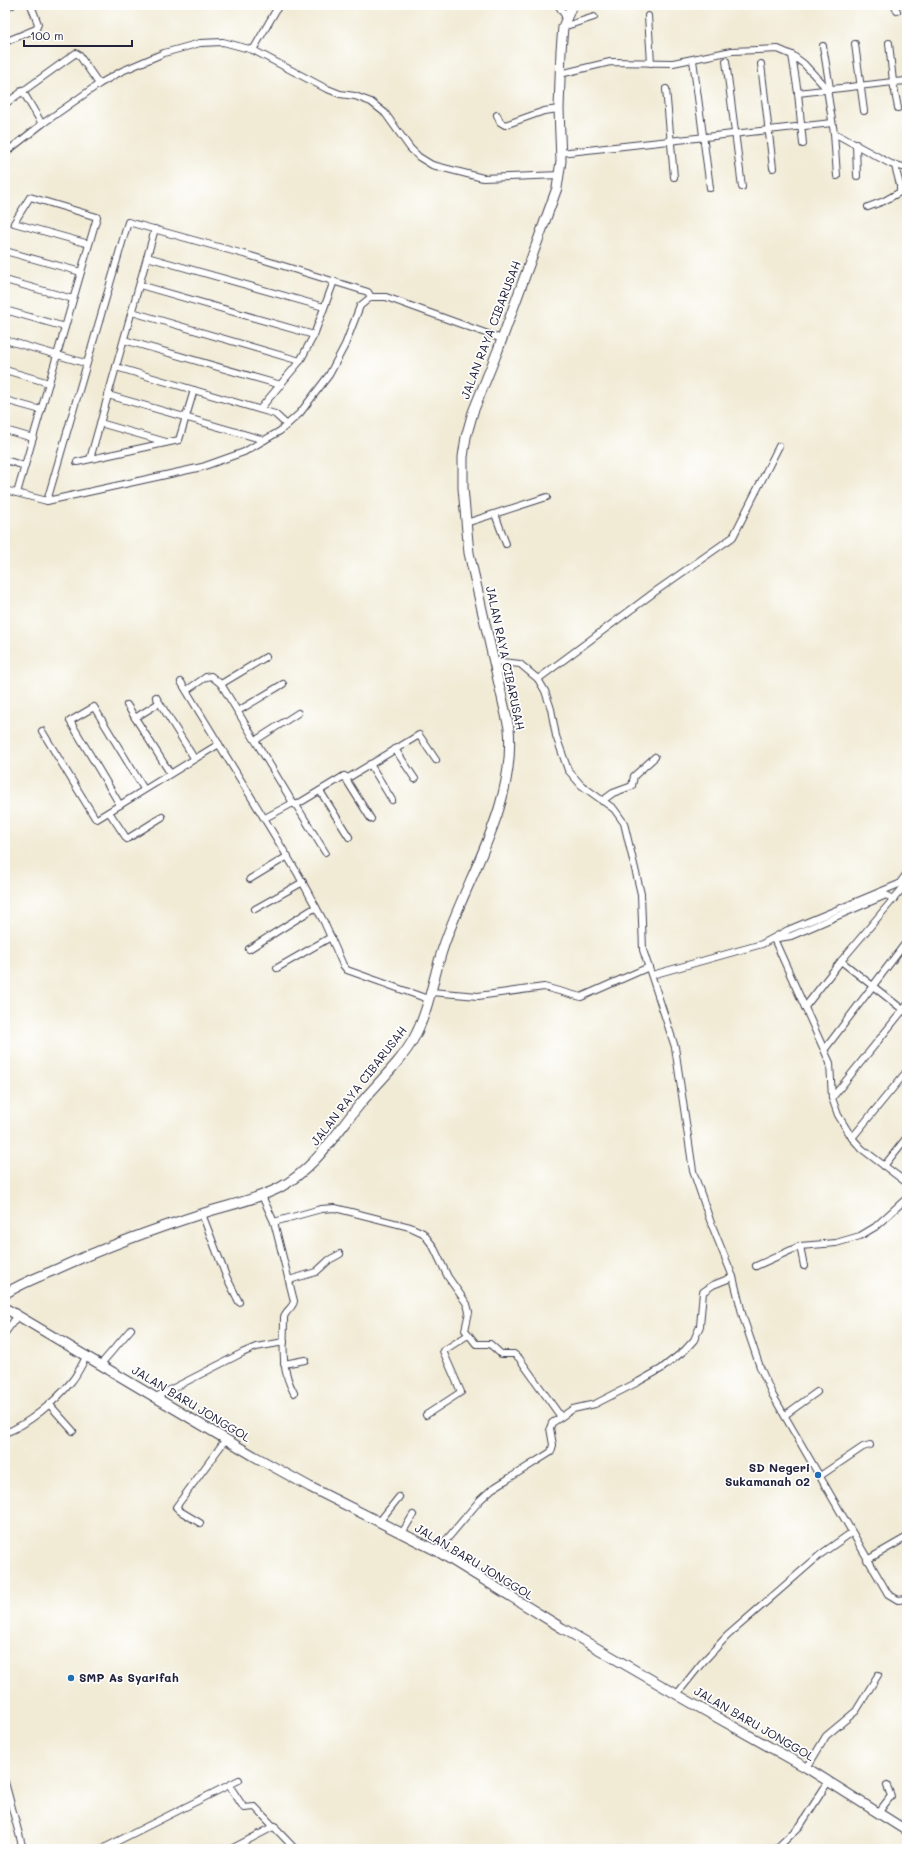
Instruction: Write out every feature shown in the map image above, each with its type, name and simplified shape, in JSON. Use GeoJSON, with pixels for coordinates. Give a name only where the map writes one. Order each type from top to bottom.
{"type":"FeatureCollection","features":[{"type":"Feature","properties":{"kind":"main road","name":"JALAN RAYA CIBARUSAH"},"geometry":{"type":"LineString","coordinates":[[5,1294],[31,1280],[125,1240],[202,1214],[262,1196],[287,1184],[304,1172],[323,1152],[413,1040],[430,996],[442,949],[493,827],[506,783],[510,741],[509,728],[469,553],[463,467],[466,437],[473,412],[513,311],[554,200],[560,175],[559,108],[563,27],[572,5]]}},
{"type":"Feature","properties":{"kind":"main road","name":"JALAN BARU JONGGOL"},"geometry":{"type":"LineString","coordinates":[[5,1308],[87,1355],[260,1459],[437,1551],[555,1624],[807,1768],[907,1831]]}},
{"type":"Feature","properties":{"kind":"street"},"geometry":{"type":"LineString","coordinates":[[5,7],[12,5]]}},
{"type":"Feature","properties":{"kind":"street"},"geometry":{"type":"LineString","coordinates":[[5,42],[36,30],[38,24],[31,5]]}},
{"type":"Feature","properties":{"kind":"street"},"geometry":{"type":"LineString","coordinates":[[253,50],[262,32],[279,5]]}},
{"type":"Feature","properties":{"kind":"street"},"geometry":{"type":"LineString","coordinates":[[558,5],[566,17]]}},
{"type":"Feature","properties":{"kind":"street"},"geometry":{"type":"LineString","coordinates":[[648,16],[651,63]]}},
{"type":"Feature","properties":{"kind":"street"},"geometry":{"type":"LineString","coordinates":[[563,27],[594,17]]}},
{"type":"Feature","properties":{"kind":"street"},"geometry":{"type":"LineString","coordinates":[[5,153],[42,124],[99,84],[144,60],[200,43],[230,43],[253,50],[325,88],[340,94],[362,98],[375,104],[385,113],[410,148],[419,157],[432,165],[483,178],[560,175]]}},
{"type":"Feature","properties":{"kind":"street"},"geometry":{"type":"LineString","coordinates":[[889,43],[893,82],[898,108]]}},
{"type":"Feature","properties":{"kind":"street"},"geometry":{"type":"LineString","coordinates":[[855,44],[864,111]]}},
{"type":"Feature","properties":{"kind":"street"},"geometry":{"type":"LineString","coordinates":[[823,46],[834,133],[837,176]]}},
{"type":"Feature","properties":{"kind":"street"},"geometry":{"type":"LineString","coordinates":[[560,74],[610,62],[673,63],[732,51],[778,49],[792,55],[811,70],[828,89]]}},
{"type":"Feature","properties":{"kind":"street"},"geometry":{"type":"LineString","coordinates":[[5,104],[22,90],[76,53],[79,55],[99,84]]}},
{"type":"Feature","properties":{"kind":"street"},"geometry":{"type":"LineString","coordinates":[[792,55],[798,93],[803,144]]}},
{"type":"Feature","properties":{"kind":"street"},"geometry":{"type":"LineString","coordinates":[[693,60],[710,188]]}},
{"type":"Feature","properties":{"kind":"street"},"geometry":{"type":"LineString","coordinates":[[726,61],[742,187]]}},
{"type":"Feature","properties":{"kind":"street"},"geometry":{"type":"LineString","coordinates":[[761,64],[773,168]]}},
{"type":"Feature","properties":{"kind":"street"},"geometry":{"type":"LineString","coordinates":[[798,93],[907,81]]}},
{"type":"Feature","properties":{"kind":"street"},"geometry":{"type":"LineString","coordinates":[[666,89],[674,177]]}},
{"type":"Feature","properties":{"kind":"street"},"geometry":{"type":"LineString","coordinates":[[22,90],[42,124]]}},
{"type":"Feature","properties":{"kind":"street"},"geometry":{"type":"LineString","coordinates":[[497,115],[500,122],[505,125],[544,111],[559,108]]}},
{"type":"Feature","properties":{"kind":"street"},"geometry":{"type":"LineString","coordinates":[[560,153],[703,136],[832,123]]}},
{"type":"Feature","properties":{"kind":"street"},"geometry":{"type":"LineString","coordinates":[[834,133],[895,166],[907,168]]}},
{"type":"Feature","properties":{"kind":"street"},"geometry":{"type":"LineString","coordinates":[[856,144],[857,176]]}},
{"type":"Feature","properties":{"kind":"street"},"geometry":{"type":"LineString","coordinates":[[868,207],[884,201],[900,192],[900,185],[895,166]]}},
{"type":"Feature","properties":{"kind":"street"},"geometry":{"type":"LineString","coordinates":[[17,493],[97,217],[30,197],[14,223],[89,244]]}},
{"type":"Feature","properties":{"kind":"street"},"geometry":{"type":"LineString","coordinates":[[47,501],[85,363],[128,222],[334,281],[368,292],[371,297]]}},
{"type":"Feature","properties":{"kind":"street"},"geometry":{"type":"LineString","coordinates":[[90,459],[155,229]]}},
{"type":"Feature","properties":{"kind":"street"},"geometry":{"type":"LineString","coordinates":[[5,250],[81,272]]}},
{"type":"Feature","properties":{"kind":"street"},"geometry":{"type":"LineString","coordinates":[[147,257],[324,308]]}},
{"type":"Feature","properties":{"kind":"street"},"geometry":{"type":"LineString","coordinates":[[5,280],[73,299]]}},
{"type":"Feature","properties":{"kind":"street"},"geometry":{"type":"LineString","coordinates":[[260,409],[300,361],[314,335],[334,281]]}},
{"type":"Feature","properties":{"kind":"street"},"geometry":{"type":"LineString","coordinates":[[140,285],[314,335]]}},
{"type":"Feature","properties":{"kind":"street"},"geometry":{"type":"LineString","coordinates":[[5,490],[47,501],[217,463],[244,452],[288,425],[310,400],[329,375],[345,345],[360,306],[371,297],[386,297],[502,339]]}},
{"type":"Feature","properties":{"kind":"street"},"geometry":{"type":"LineString","coordinates":[[5,310],[65,327]]}},
{"type":"Feature","properties":{"kind":"street"},"geometry":{"type":"LineString","coordinates":[[132,312],[300,361]]}},
{"type":"Feature","properties":{"kind":"street"},"geometry":{"type":"LineString","coordinates":[[5,340],[85,363]]}},
{"type":"Feature","properties":{"kind":"street"},"geometry":{"type":"LineString","coordinates":[[124,340],[281,385]]}},
{"type":"Feature","properties":{"kind":"street"},"geometry":{"type":"LineString","coordinates":[[116,367],[260,409],[274,414],[288,425]]}},
{"type":"Feature","properties":{"kind":"street"},"geometry":{"type":"LineString","coordinates":[[5,370],[49,383]]}},
{"type":"Feature","properties":{"kind":"street"},"geometry":{"type":"LineString","coordinates":[[76,462],[179,440],[194,390]]}},
{"type":"Feature","properties":{"kind":"street"},"geometry":{"type":"LineString","coordinates":[[108,395],[264,440]]}},
{"type":"Feature","properties":{"kind":"street"},"geometry":{"type":"LineString","coordinates":[[5,400],[41,410]]}},
{"type":"Feature","properties":{"kind":"street"},"geometry":{"type":"LineString","coordinates":[[100,424],[167,442]]}},
{"type":"Feature","properties":{"kind":"street"},"geometry":{"type":"LineString","coordinates":[[5,430],[33,438]]}},
{"type":"Feature","properties":{"kind":"street"},"geometry":{"type":"LineString","coordinates":[[538,679],[656,591],[732,538],[779,446]]}},
{"type":"Feature","properties":{"kind":"street"},"geometry":{"type":"LineString","coordinates":[[5,460],[26,466]]}},
{"type":"Feature","properties":{"kind":"street"},"geometry":{"type":"LineString","coordinates":[[466,523],[547,497]]}},
{"type":"Feature","properties":{"kind":"street"},"geometry":{"type":"LineString","coordinates":[[495,514],[506,544]]}},
{"type":"Feature","properties":{"kind":"street"},"geometry":{"type":"LineString","coordinates":[[221,684],[266,657]]}},
{"type":"Feature","properties":{"kind":"street"},"geometry":{"type":"LineString","coordinates":[[493,661],[514,662],[520,664],[538,679],[549,703],[556,736],[568,770],[581,786],[619,815],[627,831],[641,894],[643,950],[675,1047],[693,1171],[711,1223],[733,1277],[743,1317],[760,1367],[772,1394],[820,1476],[851,1533],[888,1594],[898,1600],[907,1599]]}},
{"type":"Feature","properties":{"kind":"street"},"geometry":{"type":"LineString","coordinates":[[187,690],[206,677],[211,676],[221,684],[325,852]]}},
{"type":"Feature","properties":{"kind":"street"},"geometry":{"type":"LineString","coordinates":[[181,682],[288,856],[331,937],[339,960],[348,970],[430,996],[478,996],[544,987],[581,996],[648,966]]}},
{"type":"Feature","properties":{"kind":"street"},"geometry":{"type":"LineString","coordinates":[[238,711],[283,684]]}},
{"type":"Feature","properties":{"kind":"street"},"geometry":{"type":"LineString","coordinates":[[156,697],[194,758]]}},
{"type":"Feature","properties":{"kind":"street"},"geometry":{"type":"LineString","coordinates":[[135,718],[159,703]]}},
{"type":"Feature","properties":{"kind":"street"},"geometry":{"type":"LineString","coordinates":[[127,705],[170,773]]}},
{"type":"Feature","properties":{"kind":"street"},"geometry":{"type":"LineString","coordinates":[[120,805],[70,721],[94,707],[144,789]]}},
{"type":"Feature","properties":{"kind":"street"},"geometry":{"type":"LineString","coordinates":[[256,740],[298,713]]}},
{"type":"Feature","properties":{"kind":"street"},"geometry":{"type":"LineString","coordinates":[[42,731],[95,818],[99,818],[194,758],[219,744]]}},
{"type":"Feature","properties":{"kind":"street"},"geometry":{"type":"LineString","coordinates":[[265,818],[320,791],[344,776],[348,778],[419,735],[436,760]]}},
{"type":"Feature","properties":{"kind":"street"},"geometry":{"type":"LineString","coordinates":[[395,749],[415,779]]}},
{"type":"Feature","properties":{"kind":"street"},"geometry":{"type":"LineString","coordinates":[[602,801],[613,793],[632,786],[634,776],[655,757]]}},
{"type":"Feature","properties":{"kind":"street"},"geometry":{"type":"LineString","coordinates":[[370,764],[392,800]]}},
{"type":"Feature","properties":{"kind":"street"},"geometry":{"type":"LineString","coordinates":[[344,776],[371,819]]}},
{"type":"Feature","properties":{"kind":"street"},"geometry":{"type":"LineString","coordinates":[[320,791],[349,837]]}},
{"type":"Feature","properties":{"kind":"street"},"geometry":{"type":"LineString","coordinates":[[109,812],[127,839],[162,817]]}},
{"type":"Feature","properties":{"kind":"street"},"geometry":{"type":"LineString","coordinates":[[250,879],[288,856]]}},
{"type":"Feature","properties":{"kind":"street"},"geometry":{"type":"LineString","coordinates":[[774,939],[788,930],[899,884],[907,873]]}},
{"type":"Feature","properties":{"kind":"street"},"geometry":{"type":"LineString","coordinates":[[256,910],[303,882]]}},
{"type":"Feature","properties":{"kind":"street"},"geometry":{"type":"LineString","coordinates":[[805,1007],[841,960],[907,883]]}},
{"type":"Feature","properties":{"kind":"street"},"geometry":{"type":"LineString","coordinates":[[652,975],[749,948],[774,939],[791,936],[886,895],[894,899]]}},
{"type":"Feature","properties":{"kind":"street"},"geometry":{"type":"LineString","coordinates":[[249,949],[316,907]]}},
{"type":"Feature","properties":{"kind":"street"},"geometry":{"type":"LineString","coordinates":[[277,968],[331,937]]}},
{"type":"Feature","properties":{"kind":"street"},"geometry":{"type":"LineString","coordinates":[[774,939],[825,1049],[832,1072],[832,1098],[838,1115],[852,1138],[862,1149],[907,1183]]}},
{"type":"Feature","properties":{"kind":"street"},"geometry":{"type":"LineString","coordinates":[[825,1049],[872,985],[907,941]]}},
{"type":"Feature","properties":{"kind":"street"},"geometry":{"type":"LineString","coordinates":[[832,1098],[906,1009],[872,985],[841,960]]}},
{"type":"Feature","properties":{"kind":"street"},"geometry":{"type":"LineString","coordinates":[[852,1138],[907,1071]]}},
{"type":"Feature","properties":{"kind":"street"},"geometry":{"type":"LineString","coordinates":[[884,1166],[907,1137]]}},
{"type":"Feature","properties":{"kind":"street"},"geometry":{"type":"LineString","coordinates":[[262,1196],[274,1222],[294,1301],[294,1304],[286,1312],[284,1317],[284,1364],[287,1382],[294,1393]]}},
{"type":"Feature","properties":{"kind":"street"},"geometry":{"type":"LineString","coordinates":[[756,1266],[800,1246],[836,1243],[860,1236],[876,1227],[907,1198]]}},
{"type":"Feature","properties":{"kind":"street"},"geometry":{"type":"LineString","coordinates":[[274,1222],[321,1209],[335,1208],[410,1227],[423,1233],[433,1246],[445,1272],[467,1304],[469,1312],[465,1330],[468,1335],[476,1344],[490,1344],[501,1354],[514,1354],[519,1358],[561,1417]]}},
{"type":"Feature","properties":{"kind":"street"},"geometry":{"type":"LineString","coordinates":[[202,1214],[226,1276],[239,1302]]}},
{"type":"Feature","properties":{"kind":"street"},"geometry":{"type":"LineString","coordinates":[[800,1246],[804,1266]]}},
{"type":"Feature","properties":{"kind":"street"},"geometry":{"type":"LineString","coordinates":[[289,1280],[316,1272],[329,1260],[340,1254]]}},
{"type":"Feature","properties":{"kind":"street"},"geometry":{"type":"LineString","coordinates":[[437,1551],[467,1515],[492,1489],[551,1452],[553,1445],[550,1426],[561,1417],[573,1409],[595,1404],[610,1397],[661,1369],[674,1360],[694,1340],[700,1326],[703,1292],[713,1285],[733,1277]]}},
{"type":"Feature","properties":{"kind":"street"},"geometry":{"type":"LineString","coordinates":[[5,1333],[18,1315]]}},
{"type":"Feature","properties":{"kind":"street"},"geometry":{"type":"LineString","coordinates":[[101,1364],[130,1329]]}},
{"type":"Feature","properties":{"kind":"street"},"geometry":{"type":"LineString","coordinates":[[426,1415],[461,1392],[443,1351],[468,1335]]}},
{"type":"Feature","properties":{"kind":"street"},"geometry":{"type":"LineString","coordinates":[[156,1397],[242,1353],[256,1347],[284,1342]]}},
{"type":"Feature","properties":{"kind":"street"},"geometry":{"type":"LineString","coordinates":[[5,1433],[13,1430],[49,1404],[72,1382],[87,1355]]}},
{"type":"Feature","properties":{"kind":"street"},"geometry":{"type":"LineString","coordinates":[[284,1364],[305,1360]]}},
{"type":"Feature","properties":{"kind":"street"},"geometry":{"type":"LineString","coordinates":[[785,1415],[817,1392]]}},
{"type":"Feature","properties":{"kind":"street"},"geometry":{"type":"LineString","coordinates":[[49,1404],[73,1431]]}},
{"type":"Feature","properties":{"kind":"street"},"geometry":{"type":"LineString","coordinates":[[200,1523],[178,1510],[176,1506],[226,1439]]}},
{"type":"Feature","properties":{"kind":"street"},"geometry":{"type":"LineString","coordinates":[[820,1476],[863,1447],[870,1445]]}},
{"type":"Feature","properties":{"kind":"street"},"geometry":{"type":"LineString","coordinates":[[379,1522],[399,1497]]}},
{"type":"Feature","properties":{"kind":"street"},"geometry":{"type":"LineString","coordinates":[[402,1533],[413,1515]]}},
{"type":"Feature","properties":{"kind":"street"},"geometry":{"type":"LineString","coordinates":[[677,1694],[701,1664],[727,1636],[821,1554],[851,1533]]}},
{"type":"Feature","properties":{"kind":"street"},"geometry":{"type":"LineString","coordinates":[[867,1560],[907,1537]]}},
{"type":"Feature","properties":{"kind":"street"},"geometry":{"type":"LineString","coordinates":[[807,1768],[826,1736],[856,1711],[878,1675]]}},
{"type":"Feature","properties":{"kind":"street"},"geometry":{"type":"LineString","coordinates":[[102,1849],[240,1780]]}},
{"type":"Feature","properties":{"kind":"street"},"geometry":{"type":"LineString","coordinates":[[5,1782],[24,1849]]}},
{"type":"Feature","properties":{"kind":"street"},"geometry":{"type":"LineString","coordinates":[[776,1849],[800,1826],[828,1782]]}},
{"type":"Feature","properties":{"kind":"street"},"geometry":{"type":"LineString","coordinates":[[229,1785],[244,1808],[255,1807],[275,1826],[294,1849]]}},
{"type":"Feature","properties":{"kind":"street"},"geometry":{"type":"LineString","coordinates":[[878,1813],[891,1796],[887,1786]]}},
{"type":"Feature","properties":{"kind":"street"},"geometry":{"type":"LineString","coordinates":[[231,1849],[275,1826]]}},
{"type":"Feature","properties":{"kind":"place","name":"SD Negeri Sukamanah 02"},"geometry":{"type":"Point","coordinates":[818,1475]}},
{"type":"Feature","properties":{"kind":"place","name":"SMP As Syarifah"},"geometry":{"type":"Point","coordinates":[71,1678]}}]}
